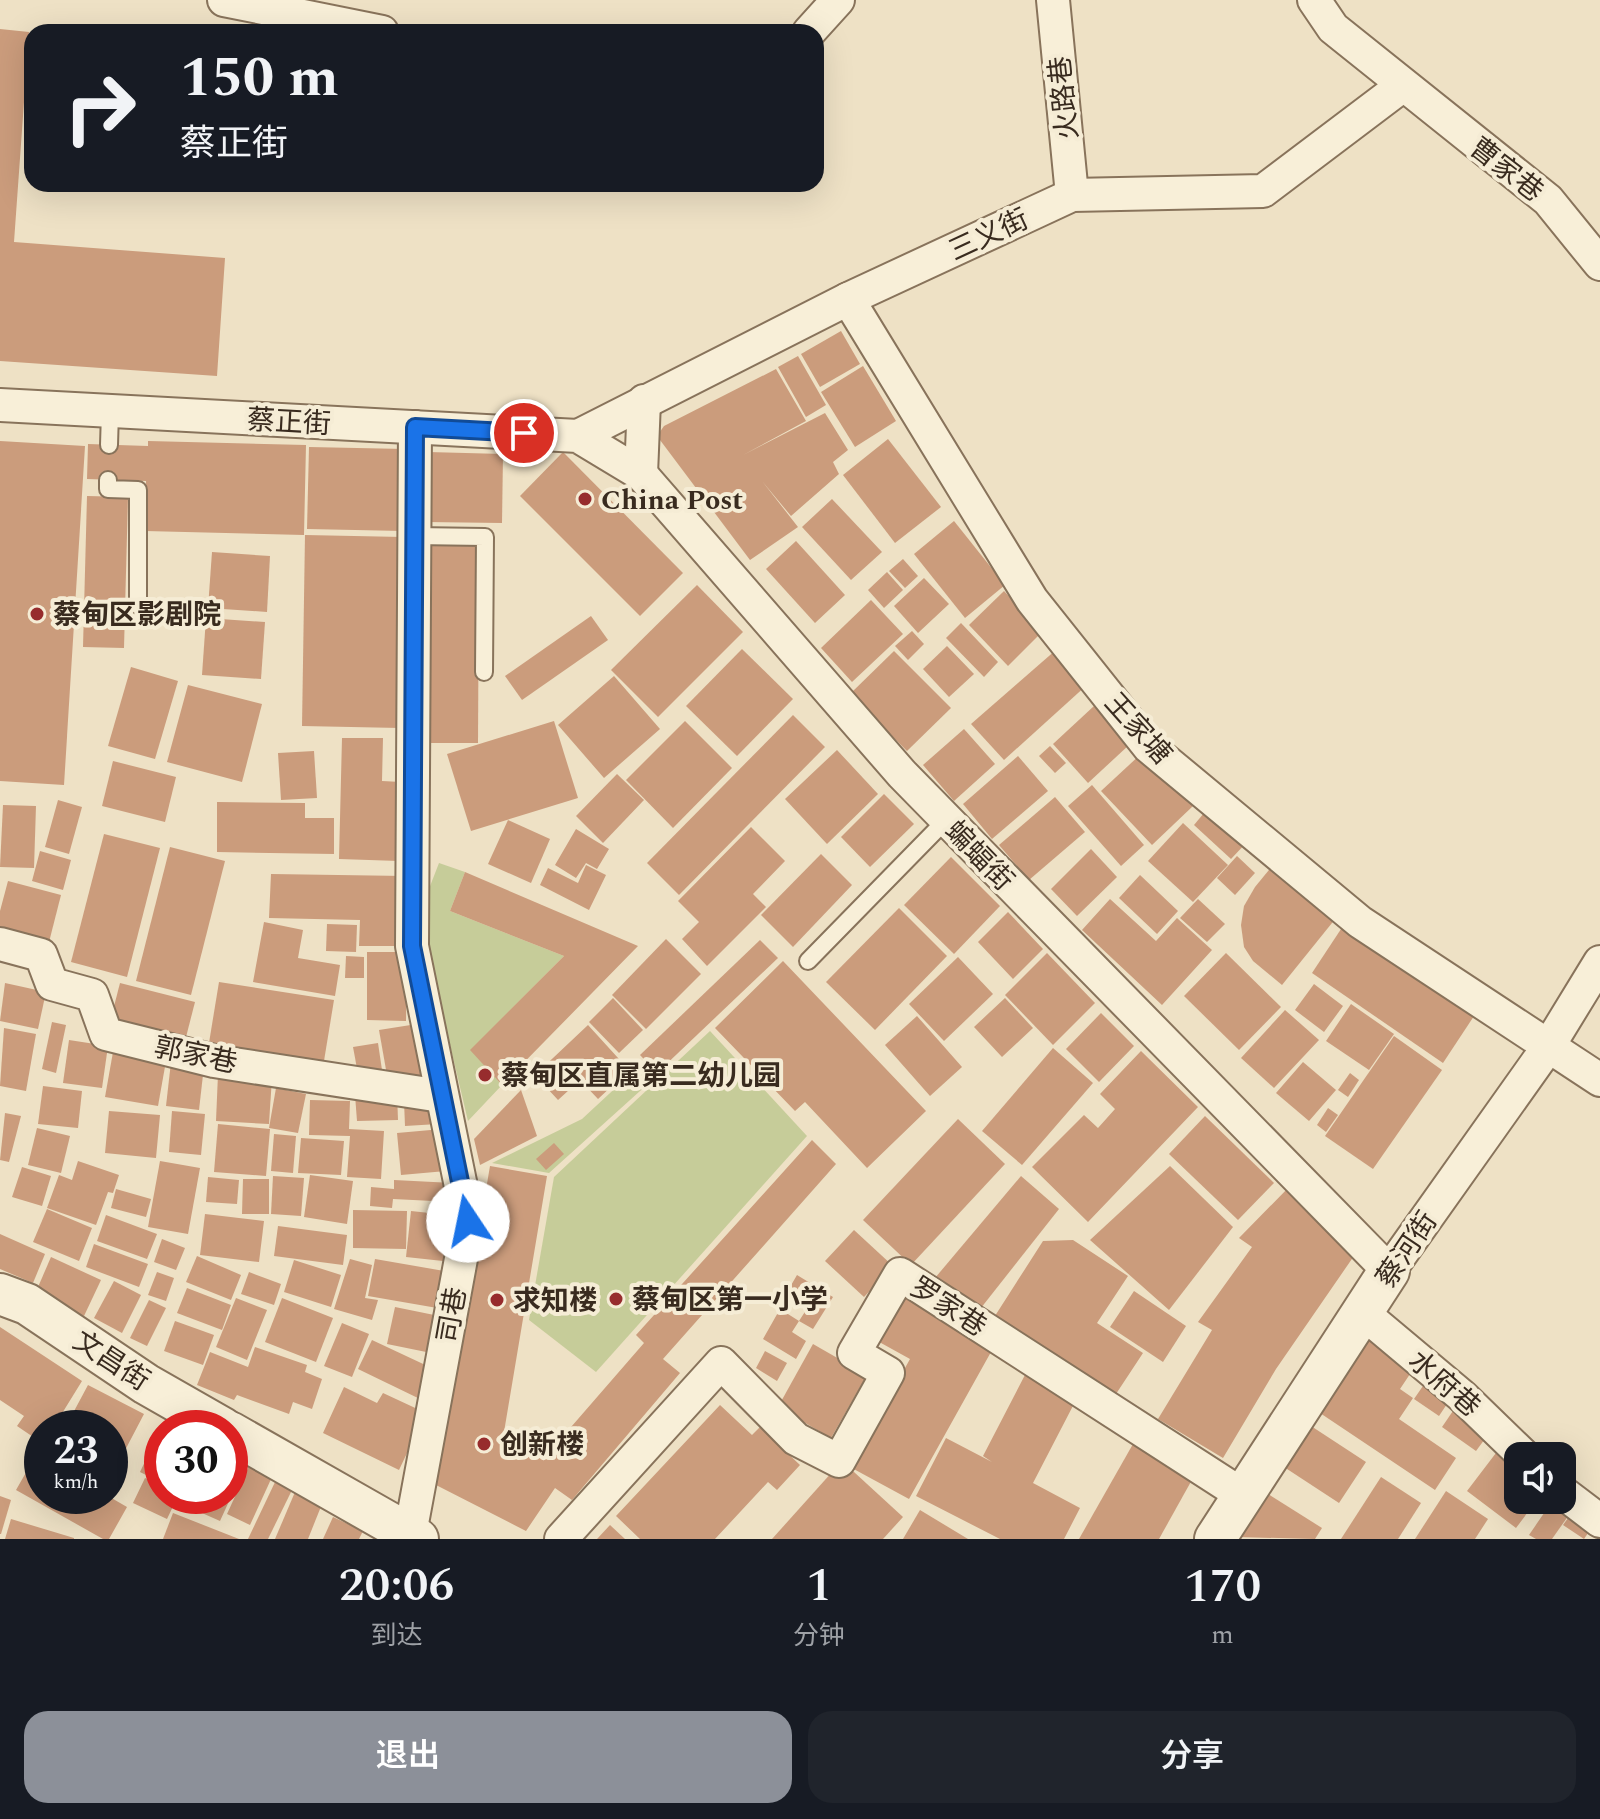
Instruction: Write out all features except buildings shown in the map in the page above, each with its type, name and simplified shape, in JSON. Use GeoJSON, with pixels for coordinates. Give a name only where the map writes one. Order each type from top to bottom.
{"type":"FeatureCollection","features":[{"type":"Feature","properties":{"kind":"street"},"geometry":{"type":"LineString","coordinates":[[224,0],[342,24]]}},
{"type":"Feature","properties":{"kind":"street"},"geometry":{"type":"LineString","coordinates":[[816,24],[838,0]]}},
{"type":"Feature","properties":{"kind":"street","name":"火路巷"},"geometry":{"type":"LineString","coordinates":[[1053,0],[1072,195]]}},
{"type":"Feature","properties":{"kind":"street","name":"曹家巷"},"geometry":{"type":"LineString","coordinates":[[1314,0],[1333,28],[1548,200],[1600,264]]}},
{"type":"Feature","properties":{"kind":"street","name":"三义街"},"geometry":{"type":"LineString","coordinates":[[578,436],[848,299],[1072,195],[1263,191],[1402,86]]}},
{"type":"Feature","properties":{"kind":"street","name":"王家塘"},"geometry":{"type":"LineString","coordinates":[[848,299],[1032,600],[1149,747],[1360,922],[1600,1080]]}},
{"type":"Feature","properties":{"kind":"street"},"geometry":{"type":"LineString","coordinates":[[641,474],[644,401]]}},
{"type":"Feature","properties":{"kind":"street","name":"蔡正街"},"geometry":{"type":"LineString","coordinates":[[0,405],[578,436]]}},
{"type":"Feature","properties":{"kind":"street","name":"司巷"},"geometry":{"type":"LineString","coordinates":[[414,1537],[468,1221],[412,946],[415,427]]}},
{"type":"Feature","properties":{"kind":"street","name":"蝙蝠街"},"geometry":{"type":"LineString","coordinates":[[578,436],[641,474],[946,820],[1389,1271]]}},
{"type":"Feature","properties":{"kind":"street","name":"郭家巷"},"geometry":{"type":"LineString","coordinates":[[0,944],[41,955],[52,984],[92,995],[106,1034],[214,1061],[441,1096]]}},
{"type":"Feature","properties":{"kind":"street","name":"蔡河街"},"geometry":{"type":"LineString","coordinates":[[1215,1539],[1241,1494],[1389,1271],[1548,1047],[1600,962]]}},
{"type":"Feature","properties":{"kind":"street","name":"罗家巷"},"geometry":{"type":"LineString","coordinates":[[561,1539],[721,1363],[796,1439],[839,1461],[888,1373],[854,1353],[900,1274],[1241,1494]]}},
{"type":"Feature","properties":{"kind":"street","name":"文昌街"},"geometry":{"type":"LineString","coordinates":[[0,1294],[27,1304],[146,1384],[192,1410]]}},
{"type":"Feature","properties":{"kind":"street","name":"水府巷"},"geometry":{"type":"LineString","coordinates":[[1363,1313],[1462,1396],[1510,1442]]}},
{"type":"Feature","properties":{"kind":"street"},"geometry":{"type":"LineString","coordinates":[[248,1442],[414,1537]]}},
{"type":"Feature","properties":{"kind":"street"},"geometry":{"type":"LineString","coordinates":[[1576,1503],[1600,1521]]}},
{"type":"Feature","properties":{"kind":"lane"},"geometry":{"type":"LineString","coordinates":[[109,445],[110,412]]}},
{"type":"Feature","properties":{"kind":"lane"},"geometry":{"type":"LineString","coordinates":[[108,480],[108,489],[138,490],[138,605]]}},
{"type":"Feature","properties":{"kind":"lane"},"geometry":{"type":"LineString","coordinates":[[414,536],[485,537],[484,672]]}},
{"type":"Feature","properties":{"kind":"lane"},"geometry":{"type":"LineString","coordinates":[[808,961],[946,820]]}},
{"type":"Feature","properties":{"kind":"green space"},"geometry":{"type":"Polygon","coordinates":[[[439,863],[465,872],[450,911],[564,956],[471,1050],[502,1085],[468,1121],[430,960],[427,894],[439,863]]]}},
{"type":"Feature","properties":{"kind":"green space"},"geometry":{"type":"Polygon","coordinates":[[[710,1031],[807,1136],[596,1372],[529,1320],[554,1177],[710,1031]]]}},
{"type":"Feature","properties":{"kind":"green space"},"geometry":{"type":"Polygon","coordinates":[[[637,1068],[650,1082],[549,1173],[492,1163],[582,1119],[637,1068]]]}},
{"type":"Feature","properties":{"kind":"place","name":"China Post"},"geometry":{"type":"Point","coordinates":[585,499]}},
{"type":"Feature","properties":{"kind":"place","name":"蔡甸区影剧院"},"geometry":{"type":"Point","coordinates":[37,614]}},
{"type":"Feature","properties":{"kind":"place","name":"蔡甸区直属第二幼儿园"},"geometry":{"type":"Point","coordinates":[485,1075]}},
{"type":"Feature","properties":{"kind":"place","name":"蔡甸区第一小学"},"geometry":{"type":"Point","coordinates":[616,1299]}},
{"type":"Feature","properties":{"kind":"place","name":"求知楼"},"geometry":{"type":"Point","coordinates":[497,1300]}},
{"type":"Feature","properties":{"kind":"place","name":"创新楼"},"geometry":{"type":"Point","coordinates":[484,1444]}},
{"type":"Feature","properties":{"kind":"route"},"geometry":{"type":"LineString","coordinates":[[468,1221],[412,946],[415,427],[524,433]]}}]}
